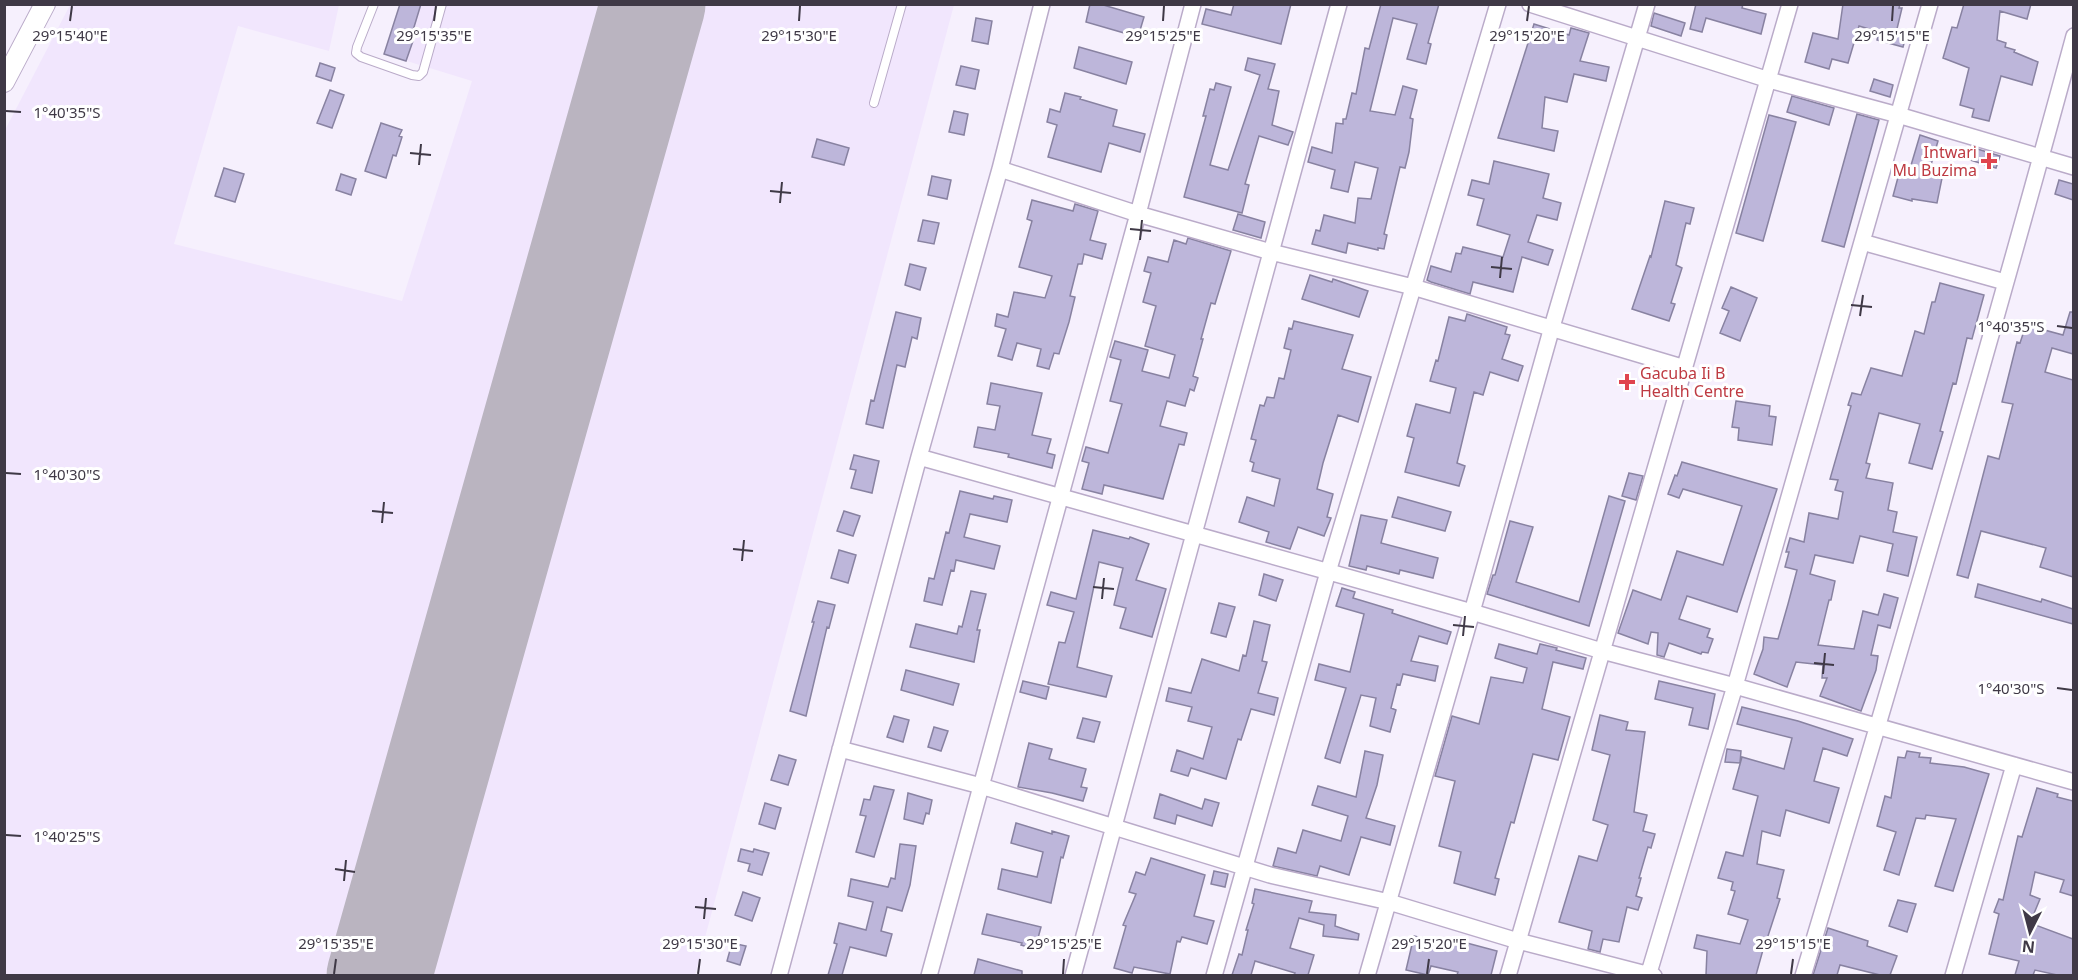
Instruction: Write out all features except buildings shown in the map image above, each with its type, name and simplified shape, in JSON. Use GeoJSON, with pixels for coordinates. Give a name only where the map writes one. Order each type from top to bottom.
{"type":"FeatureCollection","features":[{"type":"Feature","properties":{"kind":"street"},"geometry":{"type":"LineString","coordinates":[[4,82],[45,4]]}},
{"type":"Feature","properties":{"kind":"street"},"geometry":{"type":"LineString","coordinates":[[779,975],[919,457],[1000,169],[1042,4]]}},
{"type":"Feature","properties":{"kind":"street"},"geometry":{"type":"LineString","coordinates":[[929,975],[1193,4]]}},
{"type":"Feature","properties":{"kind":"street"},"geometry":{"type":"LineString","coordinates":[[1073,975],[1339,4]]}},
{"type":"Feature","properties":{"kind":"street"},"geometry":{"type":"LineString","coordinates":[[1214,975],[1328,572],[1498,4]]}},
{"type":"Feature","properties":{"kind":"street"},"geometry":{"type":"LineString","coordinates":[[1530,4],[1769,80],[1898,115],[2073,167]]}},
{"type":"Feature","properties":{"kind":"street"},"geometry":{"type":"LineString","coordinates":[[1367,975],[1647,4]]}},
{"type":"Feature","properties":{"kind":"street"},"geometry":{"type":"LineString","coordinates":[[1508,975],[1790,4]]}},
{"type":"Feature","properties":{"kind":"street"},"geometry":{"type":"LineString","coordinates":[[840,749],[981,786],[1114,825],[1244,867],[1389,902],[1518,940],[1650,975],[1736,686],[1930,4]]}},
{"type":"Feature","properties":{"kind":"street"},"geometry":{"type":"LineString","coordinates":[[1803,975],[1878,726],[2041,157],[2073,36]]}},
{"type":"Feature","properties":{"kind":"street"},"geometry":{"type":"LineString","coordinates":[[1000,169],[1271,252],[1413,287],[1685,368]]}},
{"type":"Feature","properties":{"kind":"street"},"geometry":{"type":"LineString","coordinates":[[1862,242],[2005,282]]}},
{"type":"Feature","properties":{"kind":"street"},"geometry":{"type":"LineString","coordinates":[[919,457],[2073,782]]}},
{"type":"Feature","properties":{"kind":"street"},"geometry":{"type":"LineString","coordinates":[[1953,975],[2014,765]]}},
{"type":"Feature","properties":{"kind":"lane"},"geometry":{"type":"LineString","coordinates":[[374,4],[356,53],[360,57],[419,76],[423,72],[442,4]]}},
{"type":"Feature","properties":{"kind":"lane"},"geometry":{"type":"LineString","coordinates":[[874,103],[902,4]]}},
{"type":"Feature","properties":{"kind":"shaded area"},"geometry":{"type":"Polygon","coordinates":[[[70,5],[339,5],[329,51],[238,26],[174,244],[402,301],[472,81],[384,54],[400,5],[954,5],[695,975],[5,975],[4,132],[70,5]]]}},
{"type":"Feature","properties":{"kind":"runway"},"geometry":{"type":"LineString","coordinates":[[379,976],[653,4]]}},
{"type":"Feature","properties":{"kind":"place","name":"Intwari Mu Buzima"},"geometry":{"type":"Point","coordinates":[1989,161]}},
{"type":"Feature","properties":{"kind":"place","name":"Gacuba Ii B Health Centre"},"geometry":{"type":"Point","coordinates":[1627,382]}}]}
